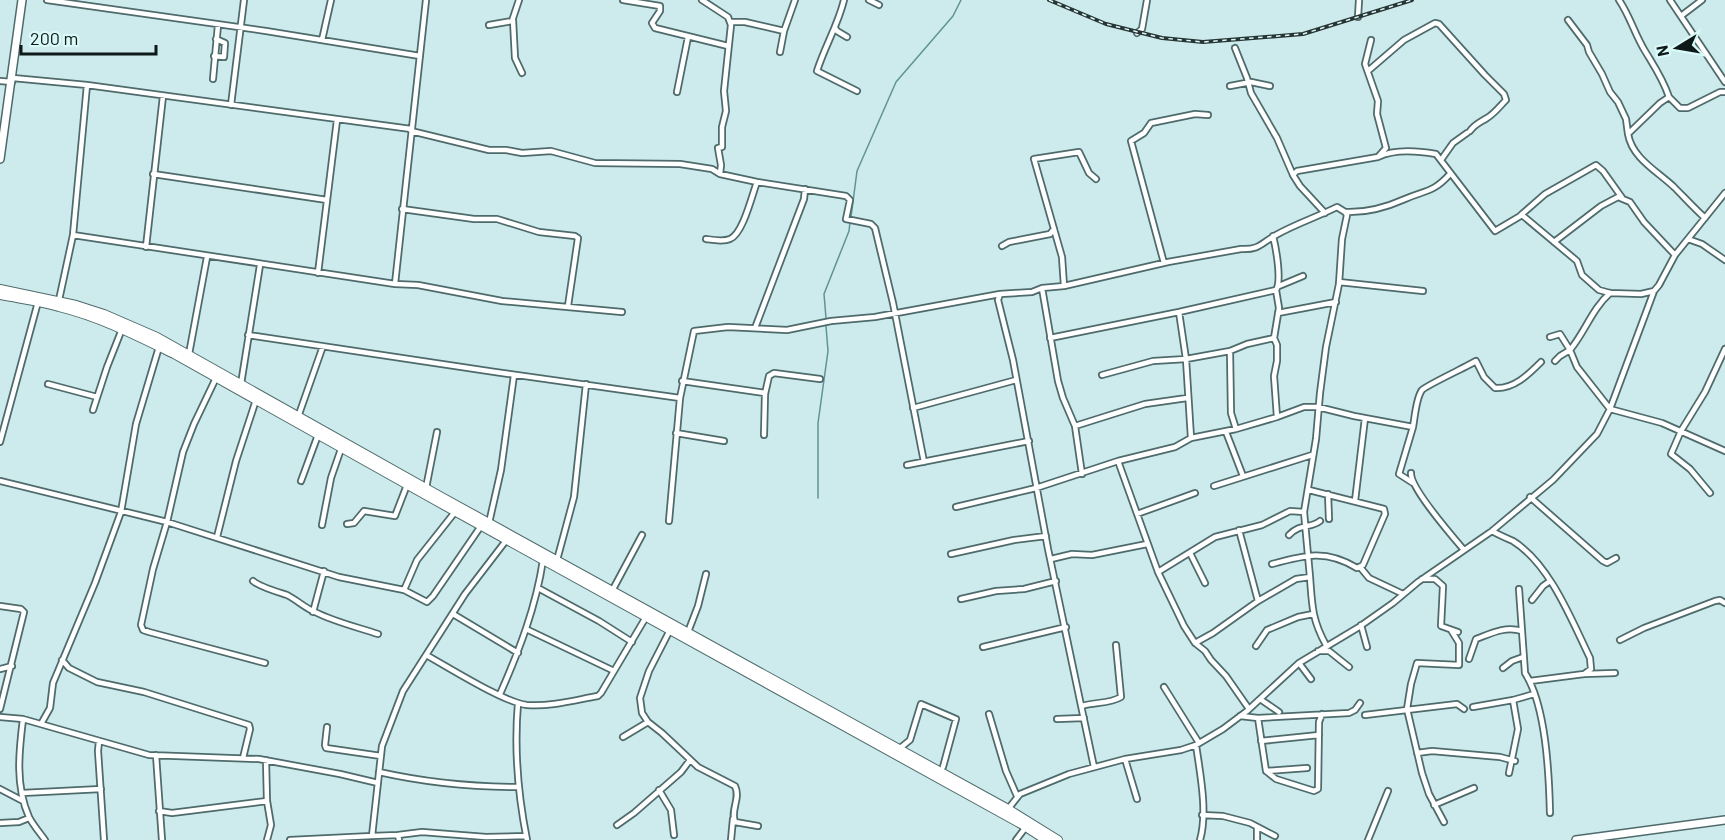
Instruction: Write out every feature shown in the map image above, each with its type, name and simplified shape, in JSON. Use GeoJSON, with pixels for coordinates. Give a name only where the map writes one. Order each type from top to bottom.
{"type":"FeatureCollection","features":[{"type":"Feature","properties":{"kind":"main road"},"geometry":{"type":"LineString","coordinates":[[0,289],[59,300],[104,314],[157,337],[489,523],[543,560],[1046,840]]}},
{"type":"Feature","properties":{"kind":"main road"},"geometry":{"type":"LineString","coordinates":[[0,295],[38,302],[90,316],[159,347],[481,526],[557,560],[1008,809],[1058,840]]}},
{"type":"Feature","properties":{"kind":"street"},"geometry":{"type":"LineString","coordinates":[[0,159],[22,0]]}},
{"type":"Feature","properties":{"kind":"street"},"geometry":{"type":"LineString","coordinates":[[47,0],[420,56]]}},
{"type":"Feature","properties":{"kind":"street"},"geometry":{"type":"LineString","coordinates":[[231,105],[244,0]]}},
{"type":"Feature","properties":{"kind":"street"},"geometry":{"type":"LineString","coordinates":[[321,40],[331,0]]}},
{"type":"Feature","properties":{"kind":"street"},"geometry":{"type":"LineString","coordinates":[[395,284],[426,0]]}},
{"type":"Feature","properties":{"kind":"street"},"geometry":{"type":"LineString","coordinates":[[519,0],[513,20],[515,58],[522,73]]}},
{"type":"Feature","properties":{"kind":"street"},"geometry":{"type":"LineString","coordinates":[[623,0],[660,6],[660,11],[652,23],[653,27],[728,46]]}},
{"type":"Feature","properties":{"kind":"street"},"geometry":{"type":"LineString","coordinates":[[702,0],[728,17],[730,22],[724,91],[726,111],[722,127],[722,147],[718,148],[720,174]]}},
{"type":"Feature","properties":{"kind":"street"},"geometry":{"type":"LineString","coordinates":[[780,52],[784,31],[795,0]]}},
{"type":"Feature","properties":{"kind":"street"},"geometry":{"type":"LineString","coordinates":[[844,0],[817,71],[857,91]]}},
{"type":"Feature","properties":{"kind":"street"},"geometry":{"type":"LineString","coordinates":[[869,0],[879,5]]}},
{"type":"Feature","properties":{"kind":"street"},"geometry":{"type":"LineString","coordinates":[[1137,33],[1142,29],[1147,0]]}},
{"type":"Feature","properties":{"kind":"street"},"geometry":{"type":"LineString","coordinates":[[1358,17],[1359,0]]}},
{"type":"Feature","properties":{"kind":"street"},"geometry":{"type":"LineString","coordinates":[[1619,0],[1626,9],[1644,50],[1655,65],[1669,97],[1680,108],[1688,108],[1720,92],[1725,92]]}},
{"type":"Feature","properties":{"kind":"street"},"geometry":{"type":"LineString","coordinates":[[1670,0],[1725,82]]}},
{"type":"Feature","properties":{"kind":"street"},"geometry":{"type":"LineString","coordinates":[[1681,16],[1702,0]]}},
{"type":"Feature","properties":{"kind":"street"},"geometry":{"type":"LineString","coordinates":[[489,25],[513,20]]}},
{"type":"Feature","properties":{"kind":"street"},"geometry":{"type":"LineString","coordinates":[[1568,20],[1587,45],[1610,92],[1618,102],[1626,119],[1630,143],[1637,153],[1705,218]]}},
{"type":"Feature","properties":{"kind":"street"},"geometry":{"type":"LineString","coordinates":[[730,22],[745,22],[784,31]]}},
{"type":"Feature","properties":{"kind":"street"},"geometry":{"type":"LineString","coordinates":[[1368,71],[1404,40],[1439,24],[1504,94],[1506,100],[1501,106],[1475,124],[1469,132],[1454,143],[1441,160]]}},
{"type":"Feature","properties":{"kind":"street"},"geometry":{"type":"LineString","coordinates":[[213,79],[218,25]]}},
{"type":"Feature","properties":{"kind":"street"},"geometry":{"type":"LineString","coordinates":[[835,27],[847,37]]}},
{"type":"Feature","properties":{"kind":"street"},"geometry":{"type":"LineString","coordinates":[[677,92],[688,37]]}},
{"type":"Feature","properties":{"kind":"street"},"geometry":{"type":"LineString","coordinates":[[214,56],[224,57],[226,48],[225,43],[216,39]]}},
{"type":"Feature","properties":{"kind":"street"},"geometry":{"type":"LineString","coordinates":[[1371,40],[1365,64],[1377,101],[1377,114],[1386,148],[1378,157]]}},
{"type":"Feature","properties":{"kind":"street"},"geometry":{"type":"LineString","coordinates":[[1235,48],[1251,93],[1277,138],[1293,175],[1325,213]]}},
{"type":"Feature","properties":{"kind":"street"},"geometry":{"type":"LineString","coordinates":[[0,81],[87,85],[411,130],[489,150],[522,153],[551,151],[595,164],[680,164],[757,182],[849,198],[846,219],[871,224],[875,228],[895,313],[924,462]]}},
{"type":"Feature","properties":{"kind":"street"},"geometry":{"type":"LineString","coordinates":[[1230,86],[1248,83],[1270,86]]}},
{"type":"Feature","properties":{"kind":"street"},"geometry":{"type":"LineString","coordinates":[[59,300],[73,236],[87,85]]}},
{"type":"Feature","properties":{"kind":"street"},"geometry":{"type":"LineString","coordinates":[[146,247],[163,96]]}},
{"type":"Feature","properties":{"kind":"street"},"geometry":{"type":"LineString","coordinates":[[1628,134],[1669,97]]}},
{"type":"Feature","properties":{"kind":"street"},"geometry":{"type":"LineString","coordinates":[[1164,263],[1131,141],[1144,133],[1151,123],[1194,114],[1208,115]]}},
{"type":"Feature","properties":{"kind":"street"},"geometry":{"type":"LineString","coordinates":[[318,273],[337,120]]}},
{"type":"Feature","properties":{"kind":"street"},"geometry":{"type":"LineString","coordinates":[[1064,286],[1064,267],[1034,159],[1079,152],[1089,173],[1096,180]]}},
{"type":"Feature","properties":{"kind":"street"},"geometry":{"type":"LineString","coordinates":[[1293,175],[1297,171],[1378,157],[1386,153],[1436,154],[1495,231],[1521,215],[1545,194],[1596,165],[1623,199]]}},
{"type":"Feature","properties":{"kind":"street"},"geometry":{"type":"LineString","coordinates":[[153,174],[327,200]]}},
{"type":"Feature","properties":{"kind":"street"},"geometry":{"type":"LineString","coordinates":[[669,521],[682,381],[694,331],[728,327],[787,330],[1000,294],[1032,292],[1164,263],[1251,249],[1266,243],[1273,236],[1337,207],[1345,212],[1385,208],[1426,193],[1450,174]]}},
{"type":"Feature","properties":{"kind":"street"},"geometry":{"type":"LineString","coordinates":[[705,239],[728,240],[735,236],[757,182]]}},
{"type":"Feature","properties":{"kind":"street"},"geometry":{"type":"LineString","coordinates":[[755,328],[804,199],[805,189]]}},
{"type":"Feature","properties":{"kind":"street"},"geometry":{"type":"LineString","coordinates":[[1008,809],[1017,796],[1069,774],[1094,766],[1174,751],[1198,744],[1223,729],[1249,709],[1299,663],[1361,625],[1422,579],[1492,531],[1553,480],[1597,434],[1610,409],[1654,291],[1675,255],[1725,194]]}},
{"type":"Feature","properties":{"kind":"street"},"geometry":{"type":"LineString","coordinates":[[1554,242],[1613,198],[1623,199],[1630,202],[1644,222],[1675,255]]}},
{"type":"Feature","properties":{"kind":"street"},"geometry":{"type":"LineString","coordinates":[[402,208],[474,219],[497,219],[539,232],[575,236],[578,238],[568,306]]}},
{"type":"Feature","properties":{"kind":"street"},"geometry":{"type":"LineString","coordinates":[[1326,645],[1316,628],[1313,614],[1304,512],[1316,439],[1326,347],[1339,282],[1342,239],[1347,215],[1345,212]]}},
{"type":"Feature","properties":{"kind":"street"},"geometry":{"type":"LineString","coordinates":[[1521,215],[1577,261],[1582,275],[1599,290],[1610,293],[1641,294],[1654,291]]}},
{"type":"Feature","properties":{"kind":"street"},"geometry":{"type":"LineString","coordinates":[[1002,246],[1009,242],[1050,234],[1054,229]]}},
{"type":"Feature","properties":{"kind":"street"},"geometry":{"type":"LineString","coordinates":[[73,236],[260,265],[395,284],[418,285],[502,301],[622,312]]}},
{"type":"Feature","properties":{"kind":"street"},"geometry":{"type":"LineString","coordinates":[[1273,236],[1278,256],[1278,314],[1274,338],[1277,345],[1274,376],[1277,417]]}},
{"type":"Feature","properties":{"kind":"street"},"geometry":{"type":"LineString","coordinates":[[1688,239],[1702,244],[1725,260]]}},
{"type":"Feature","properties":{"kind":"street"},"geometry":{"type":"LineString","coordinates":[[189,354],[207,257]]}},
{"type":"Feature","properties":{"kind":"street"},"geometry":{"type":"LineString","coordinates":[[241,384],[260,265]]}},
{"type":"Feature","properties":{"kind":"street"},"geometry":{"type":"LineString","coordinates":[[1050,338],[1179,312],[1278,288],[1303,276]]}},
{"type":"Feature","properties":{"kind":"street"},"geometry":{"type":"LineString","coordinates":[[1339,282],[1423,291]]}},
{"type":"Feature","properties":{"kind":"street"},"geometry":{"type":"LineString","coordinates":[[1042,288],[1063,398],[1075,426],[1082,474]]}},
{"type":"Feature","properties":{"kind":"street"},"geometry":{"type":"LineString","coordinates":[[1555,362],[1579,340],[1588,321],[1602,300],[1610,293]]}},
{"type":"Feature","properties":{"kind":"street"},"geometry":{"type":"LineString","coordinates":[[1000,294],[999,300],[1029,441],[1036,488],[1094,766]]}},
{"type":"Feature","properties":{"kind":"street"},"geometry":{"type":"LineString","coordinates":[[0,442],[38,302]]}},
{"type":"Feature","properties":{"kind":"street"},"geometry":{"type":"LineString","coordinates":[[1278,314],[1336,302]]}},
{"type":"Feature","properties":{"kind":"street"},"geometry":{"type":"LineString","coordinates":[[1179,312],[1186,359],[1191,438]]}},
{"type":"Feature","properties":{"kind":"street"},"geometry":{"type":"LineString","coordinates":[[93,410],[122,329]]}},
{"type":"Feature","properties":{"kind":"street"},"geometry":{"type":"LineString","coordinates":[[248,334],[680,398]]}},
{"type":"Feature","properties":{"kind":"street"},"geometry":{"type":"LineString","coordinates":[[1550,337],[1560,334],[1577,367],[1610,409],[1662,423],[1725,451]]}},
{"type":"Feature","properties":{"kind":"street"},"geometry":{"type":"LineString","coordinates":[[1102,375],[1153,360],[1186,359],[1230,351],[1247,344],[1274,338]]}},
{"type":"Feature","properties":{"kind":"street"},"geometry":{"type":"LineString","coordinates":[[298,417],[323,346]]}},
{"type":"Feature","properties":{"kind":"street"},"geometry":{"type":"LineString","coordinates":[[41,724],[50,708],[52,683],[95,583],[121,512],[136,424],[159,347]]}},
{"type":"Feature","properties":{"kind":"street"},"geometry":{"type":"LineString","coordinates":[[1710,493],[1690,469],[1671,455],[1681,431],[1705,392],[1725,349]]}},
{"type":"Feature","properties":{"kind":"street"},"geometry":{"type":"LineString","coordinates":[[1230,351],[1231,412],[1236,429]]}},
{"type":"Feature","properties":{"kind":"street"},"geometry":{"type":"LineString","coordinates":[[1464,550],[1413,483],[1400,474],[1421,392],[1428,385],[1476,361],[1484,377],[1495,388],[1505,388],[1516,383],[1541,362]]}},
{"type":"Feature","properties":{"kind":"street"},"geometry":{"type":"LineString","coordinates":[[764,435],[765,394],[769,376],[774,373],[820,379]]}},
{"type":"Feature","properties":{"kind":"street"},"geometry":{"type":"LineString","coordinates":[[489,523],[501,470],[514,375]]}},
{"type":"Feature","properties":{"kind":"street"},"geometry":{"type":"LineString","coordinates":[[216,378],[183,452],[141,625],[143,630],[266,663]]}},
{"type":"Feature","properties":{"kind":"street"},"geometry":{"type":"LineString","coordinates":[[913,408],[1016,380]]}},
{"type":"Feature","properties":{"kind":"street"},"geometry":{"type":"LineString","coordinates":[[682,381],[764,392],[765,394]]}},
{"type":"Feature","properties":{"kind":"street"},"geometry":{"type":"LineString","coordinates":[[48,384],[97,397]]}},
{"type":"Feature","properties":{"kind":"street"},"geometry":{"type":"LineString","coordinates":[[557,560],[574,497],[586,384]]}},
{"type":"Feature","properties":{"kind":"street"},"geometry":{"type":"LineString","coordinates":[[1075,426],[1145,404],[1187,398]]}},
{"type":"Feature","properties":{"kind":"street"},"geometry":{"type":"LineString","coordinates":[[217,537],[236,461],[256,400]]}},
{"type":"Feature","properties":{"kind":"street"},"geometry":{"type":"LineString","coordinates":[[956,507],[1036,488],[1118,461],[1175,447],[1191,438],[1226,432],[1304,407],[1318,407],[1413,427]]}},
{"type":"Feature","properties":{"kind":"street"},"geometry":{"type":"LineString","coordinates":[[1355,501],[1365,418]]}},
{"type":"Feature","properties":{"kind":"street"},"geometry":{"type":"LineString","coordinates":[[426,488],[437,432]]}},
{"type":"Feature","properties":{"kind":"street"},"geometry":{"type":"LineString","coordinates":[[1226,432],[1243,476]]}},
{"type":"Feature","properties":{"kind":"street"},"geometry":{"type":"LineString","coordinates":[[676,433],[724,441]]}},
{"type":"Feature","properties":{"kind":"street"},"geometry":{"type":"LineString","coordinates":[[301,481],[318,435]]}},
{"type":"Feature","properties":{"kind":"street"},"geometry":{"type":"LineString","coordinates":[[907,465],[1029,441]]}},
{"type":"Feature","properties":{"kind":"street"},"geometry":{"type":"LineString","coordinates":[[322,525],[331,478],[341,449]]}},
{"type":"Feature","properties":{"kind":"street"},"geometry":{"type":"LineString","coordinates":[[1214,486],[1312,455]]}},
{"type":"Feature","properties":{"kind":"street"},"geometry":{"type":"LineString","coordinates":[[1118,461],[1158,572],[1185,626],[1195,643],[1205,651],[1226,676],[1249,709]]}},
{"type":"Feature","properties":{"kind":"street"},"geometry":{"type":"LineString","coordinates":[[1411,473],[1413,483]]}},
{"type":"Feature","properties":{"kind":"street"},"geometry":{"type":"LineString","coordinates":[[0,481],[167,522],[324,572],[404,590],[425,602],[430,601],[481,526]]}},
{"type":"Feature","properties":{"kind":"street"},"geometry":{"type":"LineString","coordinates":[[347,524],[354,523],[364,511],[395,516],[407,485]]}},
{"type":"Feature","properties":{"kind":"street"},"geometry":{"type":"LineString","coordinates":[[1309,490],[1384,509],[1385,512],[1364,563],[1360,567]]}},
{"type":"Feature","properties":{"kind":"street"},"geometry":{"type":"LineString","coordinates":[[1137,514],[1195,493]]}},
{"type":"Feature","properties":{"kind":"street"},"geometry":{"type":"LineString","coordinates":[[1328,494],[1329,519]]}},
{"type":"Feature","properties":{"kind":"street"},"geometry":{"type":"LineString","coordinates":[[1530,497],[1603,561],[1607,563],[1616,558]]}},
{"type":"Feature","properties":{"kind":"street"},"geometry":{"type":"LineString","coordinates":[[1158,572],[1215,537],[1262,525],[1290,511],[1304,512]]}},
{"type":"Feature","properties":{"kind":"street"},"geometry":{"type":"LineString","coordinates":[[404,590],[417,560],[455,512]]}},
{"type":"Feature","properties":{"kind":"street"},"geometry":{"type":"LineString","coordinates":[[1289,535],[1295,528],[1317,524],[1320,521]]}},
{"type":"Feature","properties":{"kind":"street"},"geometry":{"type":"LineString","coordinates":[[1239,530],[1258,601]]}},
{"type":"Feature","properties":{"kind":"street"},"geometry":{"type":"LineString","coordinates":[[1492,531],[1514,542],[1527,552],[1550,581],[1590,658],[1591,669],[1584,674]]}},
{"type":"Feature","properties":{"kind":"street"},"geometry":{"type":"LineString","coordinates":[[612,591],[642,535]]}},
{"type":"Feature","properties":{"kind":"street"},"geometry":{"type":"LineString","coordinates":[[951,554],[1014,540],[1046,536]]}},
{"type":"Feature","properties":{"kind":"street"},"geometry":{"type":"LineString","coordinates":[[372,836],[384,738],[403,691],[453,614],[508,537]]}},
{"type":"Feature","properties":{"kind":"street"},"geometry":{"type":"LineString","coordinates":[[1051,559],[1072,554],[1092,555],[1147,544]]}},
{"type":"Feature","properties":{"kind":"street"},"geometry":{"type":"LineString","coordinates":[[1190,553],[1205,583]]}},
{"type":"Feature","properties":{"kind":"street"},"geometry":{"type":"LineString","coordinates":[[1272,564],[1307,554],[1343,560],[1360,567],[1369,578],[1403,594]]}},
{"type":"Feature","properties":{"kind":"street"},"geometry":{"type":"LineString","coordinates":[[500,694],[526,629],[538,588],[543,560]]}},
{"type":"Feature","properties":{"kind":"street"},"geometry":{"type":"LineString","coordinates":[[313,612],[324,572]]}},
{"type":"Feature","properties":{"kind":"street"},"geometry":{"type":"LineString","coordinates":[[688,632],[698,606],[706,574]]}},
{"type":"Feature","properties":{"kind":"street"},"geometry":{"type":"LineString","coordinates":[[1195,643],[1296,579],[1310,577]]}},
{"type":"Feature","properties":{"kind":"street"},"geometry":{"type":"LineString","coordinates":[[1422,579],[1435,579],[1443,586],[1441,626],[1458,632]]}},
{"type":"Feature","properties":{"kind":"street"},"geometry":{"type":"LineString","coordinates":[[253,581],[258,585],[269,587],[276,593],[288,596],[313,612],[378,634]]}},
{"type":"Feature","properties":{"kind":"street"},"geometry":{"type":"LineString","coordinates":[[961,599],[998,591],[1024,589],[1056,581]]}},
{"type":"Feature","properties":{"kind":"street"},"geometry":{"type":"LineString","coordinates":[[1532,600],[1550,581]]}},
{"type":"Feature","properties":{"kind":"street"},"geometry":{"type":"LineString","coordinates":[[538,588],[632,642]]}},
{"type":"Feature","properties":{"kind":"street"},"geometry":{"type":"LineString","coordinates":[[1519,589],[1524,673],[1530,681],[1540,717],[1546,755],[1550,813]]}},
{"type":"Feature","properties":{"kind":"street"},"geometry":{"type":"LineString","coordinates":[[1620,640],[1644,628],[1715,601],[1720,600],[1725,603]]}},
{"type":"Feature","properties":{"kind":"street"},"geometry":{"type":"LineString","coordinates":[[0,606],[21,609],[24,612],[0,709]]}},
{"type":"Feature","properties":{"kind":"street"},"geometry":{"type":"LineString","coordinates":[[453,614],[518,653]]}},
{"type":"Feature","properties":{"kind":"street"},"geometry":{"type":"LineString","coordinates":[[1256,646],[1267,630],[1298,617],[1313,614]]}},
{"type":"Feature","properties":{"kind":"street"},"geometry":{"type":"LineString","coordinates":[[426,655],[518,703],[536,705],[598,696],[602,693],[646,617]]}},
{"type":"Feature","properties":{"kind":"street"},"geometry":{"type":"LineString","coordinates":[[1361,625],[1367,647]]}},
{"type":"Feature","properties":{"kind":"street"},"geometry":{"type":"LineString","coordinates":[[983,648],[1066,627]]}},
{"type":"Feature","properties":{"kind":"street"},"geometry":{"type":"LineString","coordinates":[[1469,658],[1476,639],[1501,629],[1513,628],[1522,631]]}},
{"type":"Feature","properties":{"kind":"street"},"geometry":{"type":"LineString","coordinates":[[526,629],[614,671]]}},
{"type":"Feature","properties":{"kind":"street"},"geometry":{"type":"LineString","coordinates":[[670,630],[649,671],[640,698],[642,713],[648,722],[663,733],[690,760],[707,773],[735,786],[737,795],[731,840]]}},
{"type":"Feature","properties":{"kind":"street"},"geometry":{"type":"LineString","coordinates":[[1444,822],[1434,805],[1422,773],[1407,709],[1417,663],[1459,666],[1459,643],[1451,630]]}},
{"type":"Feature","properties":{"kind":"street"},"geometry":{"type":"LineString","coordinates":[[1082,706],[1122,697],[1116,645]]}},
{"type":"Feature","properties":{"kind":"street"},"geometry":{"type":"LineString","coordinates":[[1318,651],[1329,651],[1349,667]]}},
{"type":"Feature","properties":{"kind":"street"},"geometry":{"type":"LineString","coordinates":[[1503,668],[1523,657]]}},
{"type":"Feature","properties":{"kind":"street"},"geometry":{"type":"LineString","coordinates":[[63,660],[69,668],[97,682],[144,692],[249,724],[250,729],[243,758]]}},
{"type":"Feature","properties":{"kind":"street"},"geometry":{"type":"LineString","coordinates":[[1299,663],[1311,679]]}},
{"type":"Feature","properties":{"kind":"street"},"geometry":{"type":"LineString","coordinates":[[2,669],[12,666]]}},
{"type":"Feature","properties":{"kind":"street"},"geometry":{"type":"LineString","coordinates":[[58,669],[69,668]]}},
{"type":"Feature","properties":{"kind":"street"},"geometry":{"type":"LineString","coordinates":[[2,669],[9,674]]}},
{"type":"Feature","properties":{"kind":"street"},"geometry":{"type":"LineString","coordinates":[[1530,681],[1584,674],[1615,673]]}},
{"type":"Feature","properties":{"kind":"street"},"geometry":{"type":"LineString","coordinates":[[1164,687],[1198,744],[1203,789],[1203,832],[1200,840]]}},
{"type":"Feature","properties":{"kind":"street"},"geometry":{"type":"LineString","coordinates":[[1473,707],[1534,694]]}},
{"type":"Feature","properties":{"kind":"street"},"geometry":{"type":"LineString","coordinates":[[1260,699],[1279,712]]}},
{"type":"Feature","properties":{"kind":"street"},"geometry":{"type":"LineString","coordinates":[[1509,773],[1518,729],[1513,700]]}},
{"type":"Feature","properties":{"kind":"street"},"geometry":{"type":"LineString","coordinates":[[290,840],[372,836],[399,838],[422,832],[527,838],[519,787],[516,738],[518,703]]}},
{"type":"Feature","properties":{"kind":"street"},"geometry":{"type":"LineString","coordinates":[[1240,716],[1258,718],[1349,713],[1355,710],[1360,703]]}},
{"type":"Feature","properties":{"kind":"street"},"geometry":{"type":"LineString","coordinates":[[899,749],[910,740],[921,704],[956,718],[943,767]]}},
{"type":"Feature","properties":{"kind":"street"},"geometry":{"type":"LineString","coordinates":[[1365,715],[1457,704],[1464,709]]}},
{"type":"Feature","properties":{"kind":"street"},"geometry":{"type":"LineString","coordinates":[[988,714],[1006,771],[1017,796]]}},
{"type":"Feature","properties":{"kind":"street"},"geometry":{"type":"LineString","coordinates":[[1258,718],[1266,771],[1276,779],[1317,790],[1319,722],[1322,714]]}},
{"type":"Feature","properties":{"kind":"street"},"geometry":{"type":"LineString","coordinates":[[0,717],[23,719],[149,755],[266,760],[378,783]]}},
{"type":"Feature","properties":{"kind":"street"},"geometry":{"type":"LineString","coordinates":[[1057,719],[1084,718]]}},
{"type":"Feature","properties":{"kind":"street"},"geometry":{"type":"LineString","coordinates":[[23,719],[19,756],[23,801],[29,818],[45,840]]}},
{"type":"Feature","properties":{"kind":"street"},"geometry":{"type":"LineString","coordinates":[[623,737],[648,722]]}},
{"type":"Feature","properties":{"kind":"street"},"geometry":{"type":"LineString","coordinates":[[327,727],[326,748],[381,756]]}},
{"type":"Feature","properties":{"kind":"street"},"geometry":{"type":"LineString","coordinates":[[1261,741],[1319,735]]}},
{"type":"Feature","properties":{"kind":"street"},"geometry":{"type":"LineString","coordinates":[[99,741],[104,840]]}},
{"type":"Feature","properties":{"kind":"street"},"geometry":{"type":"LineString","coordinates":[[1417,753],[1445,752],[1513,760]]}},
{"type":"Feature","properties":{"kind":"street"},"geometry":{"type":"LineString","coordinates":[[156,755],[162,840]]}},
{"type":"Feature","properties":{"kind":"street"},"geometry":{"type":"LineString","coordinates":[[1125,759],[1137,800]]}},
{"type":"Feature","properties":{"kind":"street"},"geometry":{"type":"LineString","coordinates":[[266,760],[267,801],[271,825],[267,840]]}},
{"type":"Feature","properties":{"kind":"street"},"geometry":{"type":"LineString","coordinates":[[617,825],[681,772],[690,760]]}},
{"type":"Feature","properties":{"kind":"street"},"geometry":{"type":"LineString","coordinates":[[1266,771],[1308,768]]}},
{"type":"Feature","properties":{"kind":"street"},"geometry":{"type":"LineString","coordinates":[[379,772],[421,782],[461,787],[519,787]]}},
{"type":"Feature","properties":{"kind":"street"},"geometry":{"type":"LineString","coordinates":[[1434,805],[1474,788]]}},
{"type":"Feature","properties":{"kind":"street"},"geometry":{"type":"LineString","coordinates":[[0,789],[23,801]]}},
{"type":"Feature","properties":{"kind":"street"},"geometry":{"type":"LineString","coordinates":[[22,793],[101,789]]}},
{"type":"Feature","properties":{"kind":"street"},"geometry":{"type":"LineString","coordinates":[[659,790],[670,810],[674,835]]}},
{"type":"Feature","properties":{"kind":"street"},"geometry":{"type":"LineString","coordinates":[[1368,840],[1388,790]]}},
{"type":"Feature","properties":{"kind":"street"},"geometry":{"type":"LineString","coordinates":[[159,812],[172,813],[267,801]]}},
{"type":"Feature","properties":{"kind":"street"},"geometry":{"type":"LineString","coordinates":[[1202,815],[1223,816],[1257,827],[1275,836]]}},
{"type":"Feature","properties":{"kind":"street"},"geometry":{"type":"LineString","coordinates":[[0,824],[19,822],[29,818]]}},
{"type":"Feature","properties":{"kind":"street"},"geometry":{"type":"LineString","coordinates":[[733,819],[737,823],[758,826]]}},
{"type":"Feature","properties":{"kind":"street"},"geometry":{"type":"LineString","coordinates":[[1576,840],[1725,820]]}},
{"type":"Feature","properties":{"kind":"street"},"geometry":{"type":"LineString","coordinates":[[1016,840],[1026,827]]}},
{"type":"Feature","properties":{"kind":"street"},"geometry":{"type":"LineString","coordinates":[[1257,827],[1257,840]]}},
{"type":"Feature","properties":{"kind":"waterway"},"geometry":{"type":"LineString","coordinates":[[851,217],[857,171],[896,82],[953,16],[961,0]]}},
{"type":"Feature","properties":{"kind":"waterway"},"geometry":{"type":"LineString","coordinates":[[826,318],[824,294],[849,231],[850,222]]}},
{"type":"Feature","properties":{"kind":"waterway"},"geometry":{"type":"LineString","coordinates":[[818,498],[818,423],[828,351],[826,326]]}},
{"type":"Feature","properties":{"kind":"railway"},"geometry":{"type":"LineString","coordinates":[[1049,0],[1106,24],[1162,38],[1203,42],[1303,34],[1412,0]]}}]}
